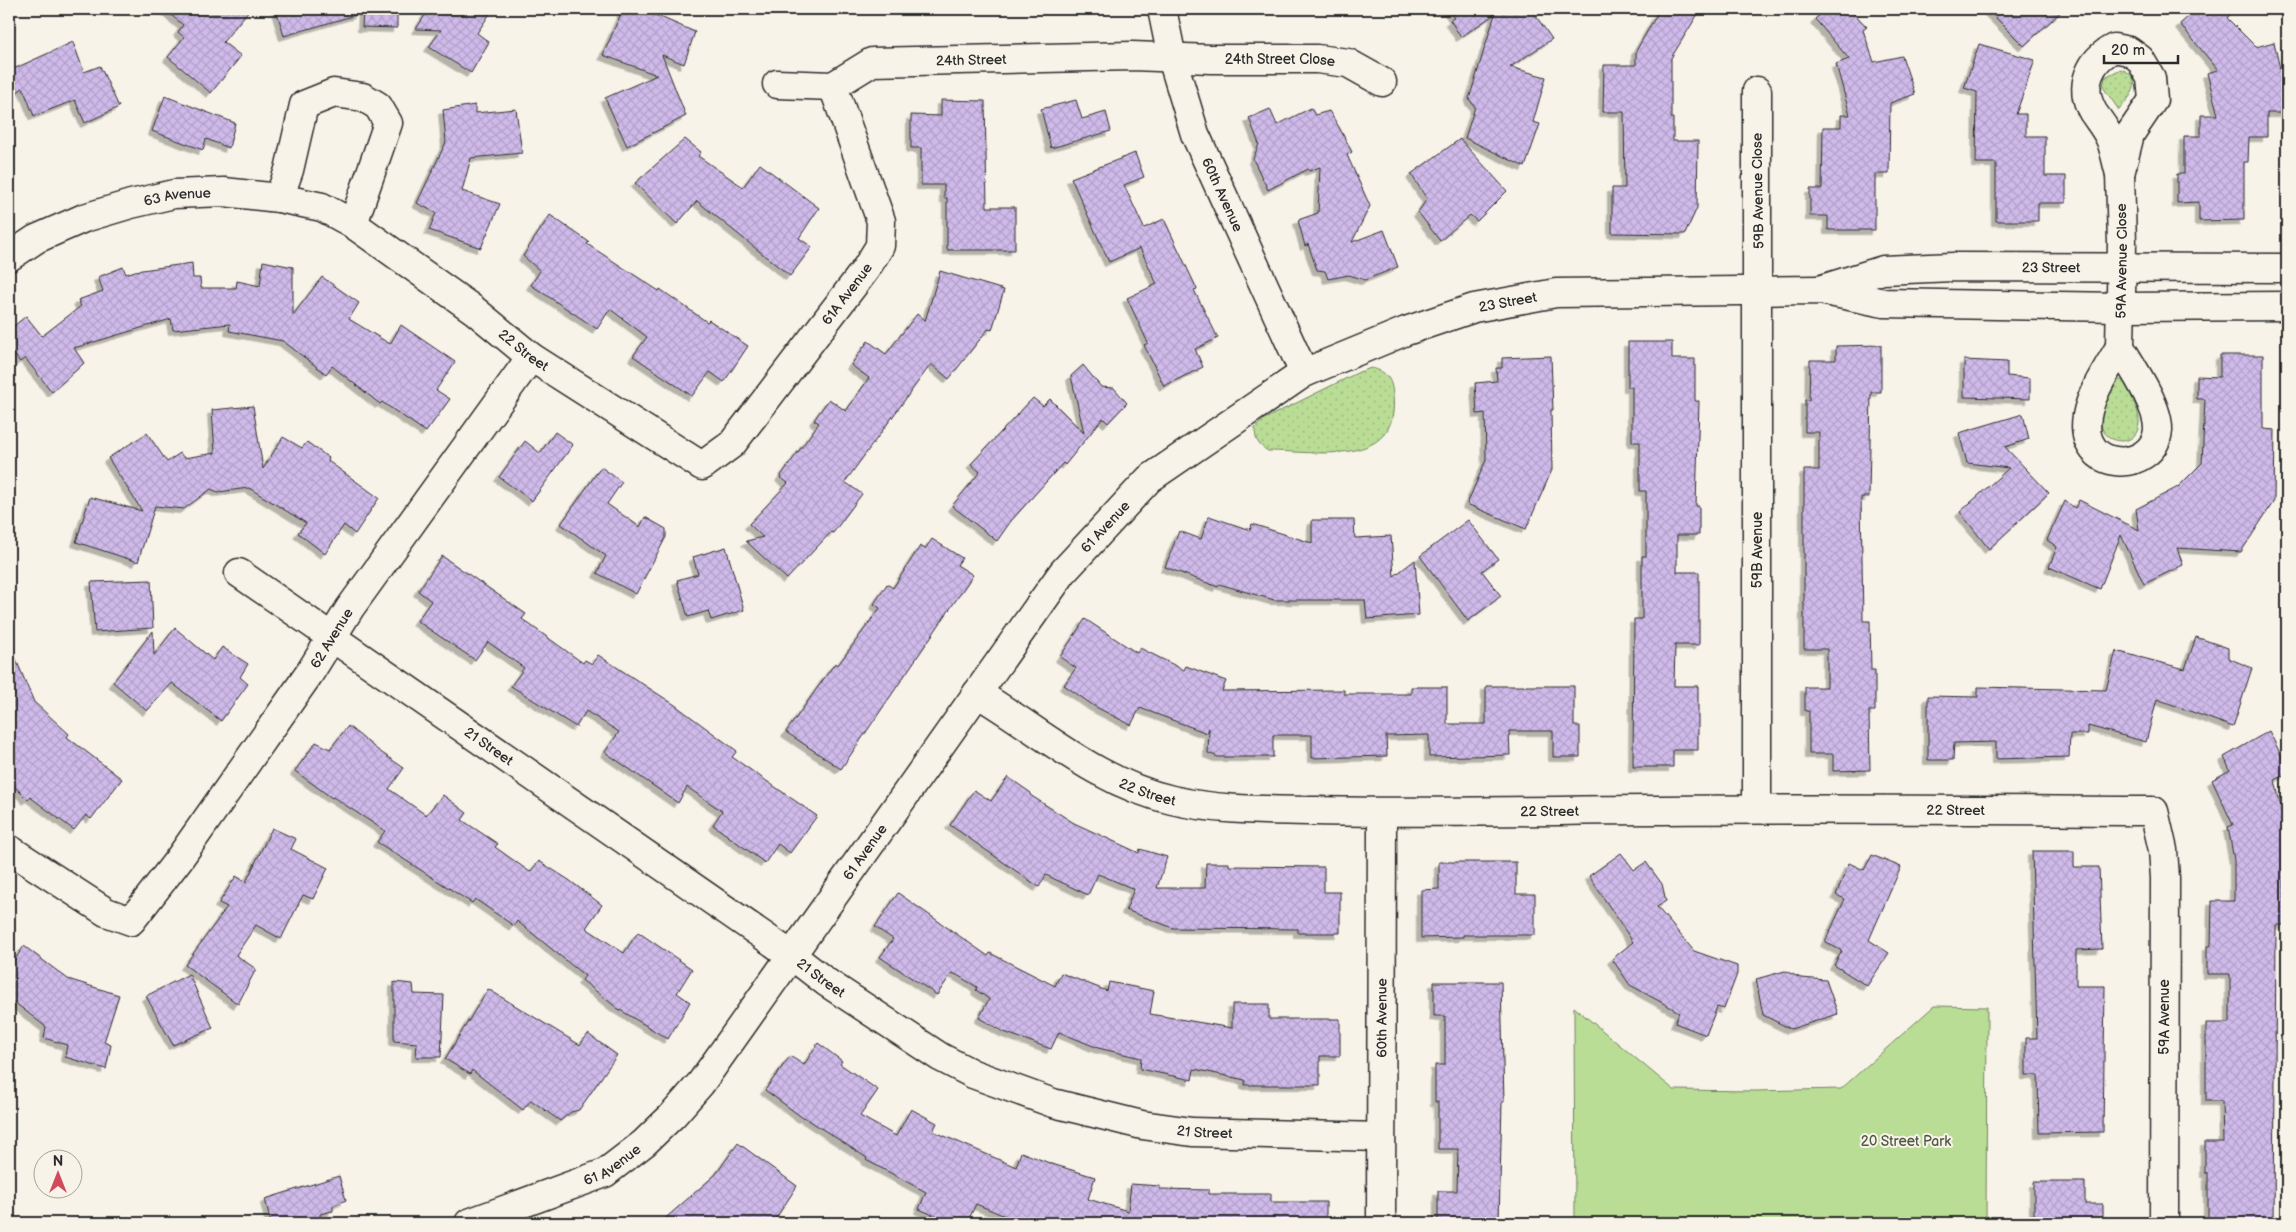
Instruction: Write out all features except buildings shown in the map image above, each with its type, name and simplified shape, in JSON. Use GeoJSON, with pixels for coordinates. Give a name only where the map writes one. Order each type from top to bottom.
{"type":"FeatureCollection","features":[{"type":"Feature","properties":{"kind":"street","name":"60th Avenue"},"geometry":{"type":"LineString","coordinates":[[1162,9],[1172,58],[1195,134],[1304,373]]}},
{"type":"Feature","properties":{"kind":"street","name":"24th Street"},"geometry":{"type":"LineString","coordinates":[[834,86],[872,62],[1132,56],[1172,58]]}},
{"type":"Feature","properties":{"kind":"street","name":"24th Street Close"},"geometry":{"type":"LineString","coordinates":[[1172,58],[1317,59],[1348,63],[1382,82]]}},
{"type":"Feature","properties":{"kind":"street"},"geometry":{"type":"LineString","coordinates":[[777,84],[834,86]]}},
{"type":"Feature","properties":{"kind":"street","name":"61A Avenue"},"geometry":{"type":"LineString","coordinates":[[702,466],[732,444],[865,270],[880,246],[881,221],[834,86]]}},
{"type":"Feature","properties":{"kind":"street","name":"59B Avenue Close"},"geometry":{"type":"LineString","coordinates":[[1757,91],[1758,291]]}},
{"type":"Feature","properties":{"kind":"street"},"geometry":{"type":"LineString","coordinates":[[279,198],[304,105],[334,93],[363,97],[378,106],[388,123],[353,224]]}},
{"type":"Feature","properties":{"kind":"street","name":"59A Avenue Close"},"geometry":{"type":"LineString","coordinates":[[2120,174],[2122,268],[2120,347]]}},
{"type":"Feature","properties":{"kind":"street","name":"63 Avenue"},"geometry":{"type":"LineString","coordinates":[[9,257],[36,239],[84,218],[130,204],[184,194],[224,192],[279,198],[322,207],[353,224]]}},
{"type":"Feature","properties":{"kind":"street","name":"22 Street"},"geometry":{"type":"LineString","coordinates":[[353,224],[486,318],[531,357],[702,466]]}},
{"type":"Feature","properties":{"kind":"street","name":"23 Street"},"geometry":{"type":"LineString","coordinates":[[1820,290],[1883,270],[1952,267],[2287,268]]}},
{"type":"Feature","properties":{"kind":"street","name":"23 Street"},"geometry":{"type":"LineString","coordinates":[[1224,427],[1304,373],[1406,331],[1474,308],[1556,293],[1820,290],[1884,303],[2121,307],[2287,306]]}},
{"type":"Feature","properties":{"kind":"street","name":"59B Avenue"},"geometry":{"type":"LineString","coordinates":[[1757,809],[1758,291]]}},
{"type":"Feature","properties":{"kind":"street","name":"62 Avenue"},"geometry":{"type":"LineString","coordinates":[[9,849],[106,912],[131,921],[179,858],[309,674],[350,608],[531,357]]}},
{"type":"Feature","properties":{"kind":"street","name":"61 Avenue"},"geometry":{"type":"LineString","coordinates":[[469,1223],[605,1173],[644,1143],[673,1115],[701,1083],[1063,572],[1149,479],[1224,427]]}},
{"type":"Feature","properties":{"kind":"street","name":"21 Street"},"geometry":{"type":"LineString","coordinates":[[239,573],[791,955],[826,982],[940,1057],[974,1074],[1053,1103],[1142,1125],[1192,1132],[1380,1137]]}},
{"type":"Feature","properties":{"kind":"street","name":"22 Street"},"geometry":{"type":"LineString","coordinates":[[977,693],[1008,711],[1055,746],[1110,778],[1171,800],[1216,807],[1382,813],[1757,809],[2154,812]]}},
{"type":"Feature","properties":{"kind":"street","name":"59A Avenue"},"geometry":{"type":"LineString","coordinates":[[2154,812],[2163,850],[2165,878],[2164,1223]]}},
{"type":"Feature","properties":{"kind":"street","name":"60th Avenue"},"geometry":{"type":"LineString","coordinates":[[1382,813],[1380,1137],[1382,1223]]}},
{"type":"Feature","properties":{"kind":"green space"},"geometry":{"type":"Polygon","coordinates":[[[2121,69],[2129,73],[2135,83],[2131,94],[2119,110],[2103,87],[2105,77],[2121,69]]]}},
{"type":"Feature","properties":{"kind":"green space"},"geometry":{"type":"Polygon","coordinates":[[[1371,368],[1381,371],[1388,377],[1393,395],[1392,419],[1383,435],[1369,445],[1351,451],[1308,453],[1268,451],[1258,442],[1255,428],[1264,419],[1359,372],[1371,368]]]}},
{"type":"Feature","properties":{"kind":"green space"},"geometry":{"type":"Polygon","coordinates":[[[2118,380],[2123,380],[2136,407],[2139,418],[2136,432],[2131,438],[2124,441],[2109,437],[2103,431],[2101,422],[2103,407],[2118,380]]]}},
{"type":"Feature","properties":{"kind":"green space","name":"20 Street Park"},"geometry":{"type":"Polygon","coordinates":[[[1934,1006],[1987,1007],[1986,1223],[1575,1223],[1574,1007],[1674,1090],[1755,1091],[1841,1089],[1934,1006]]]}}]}
